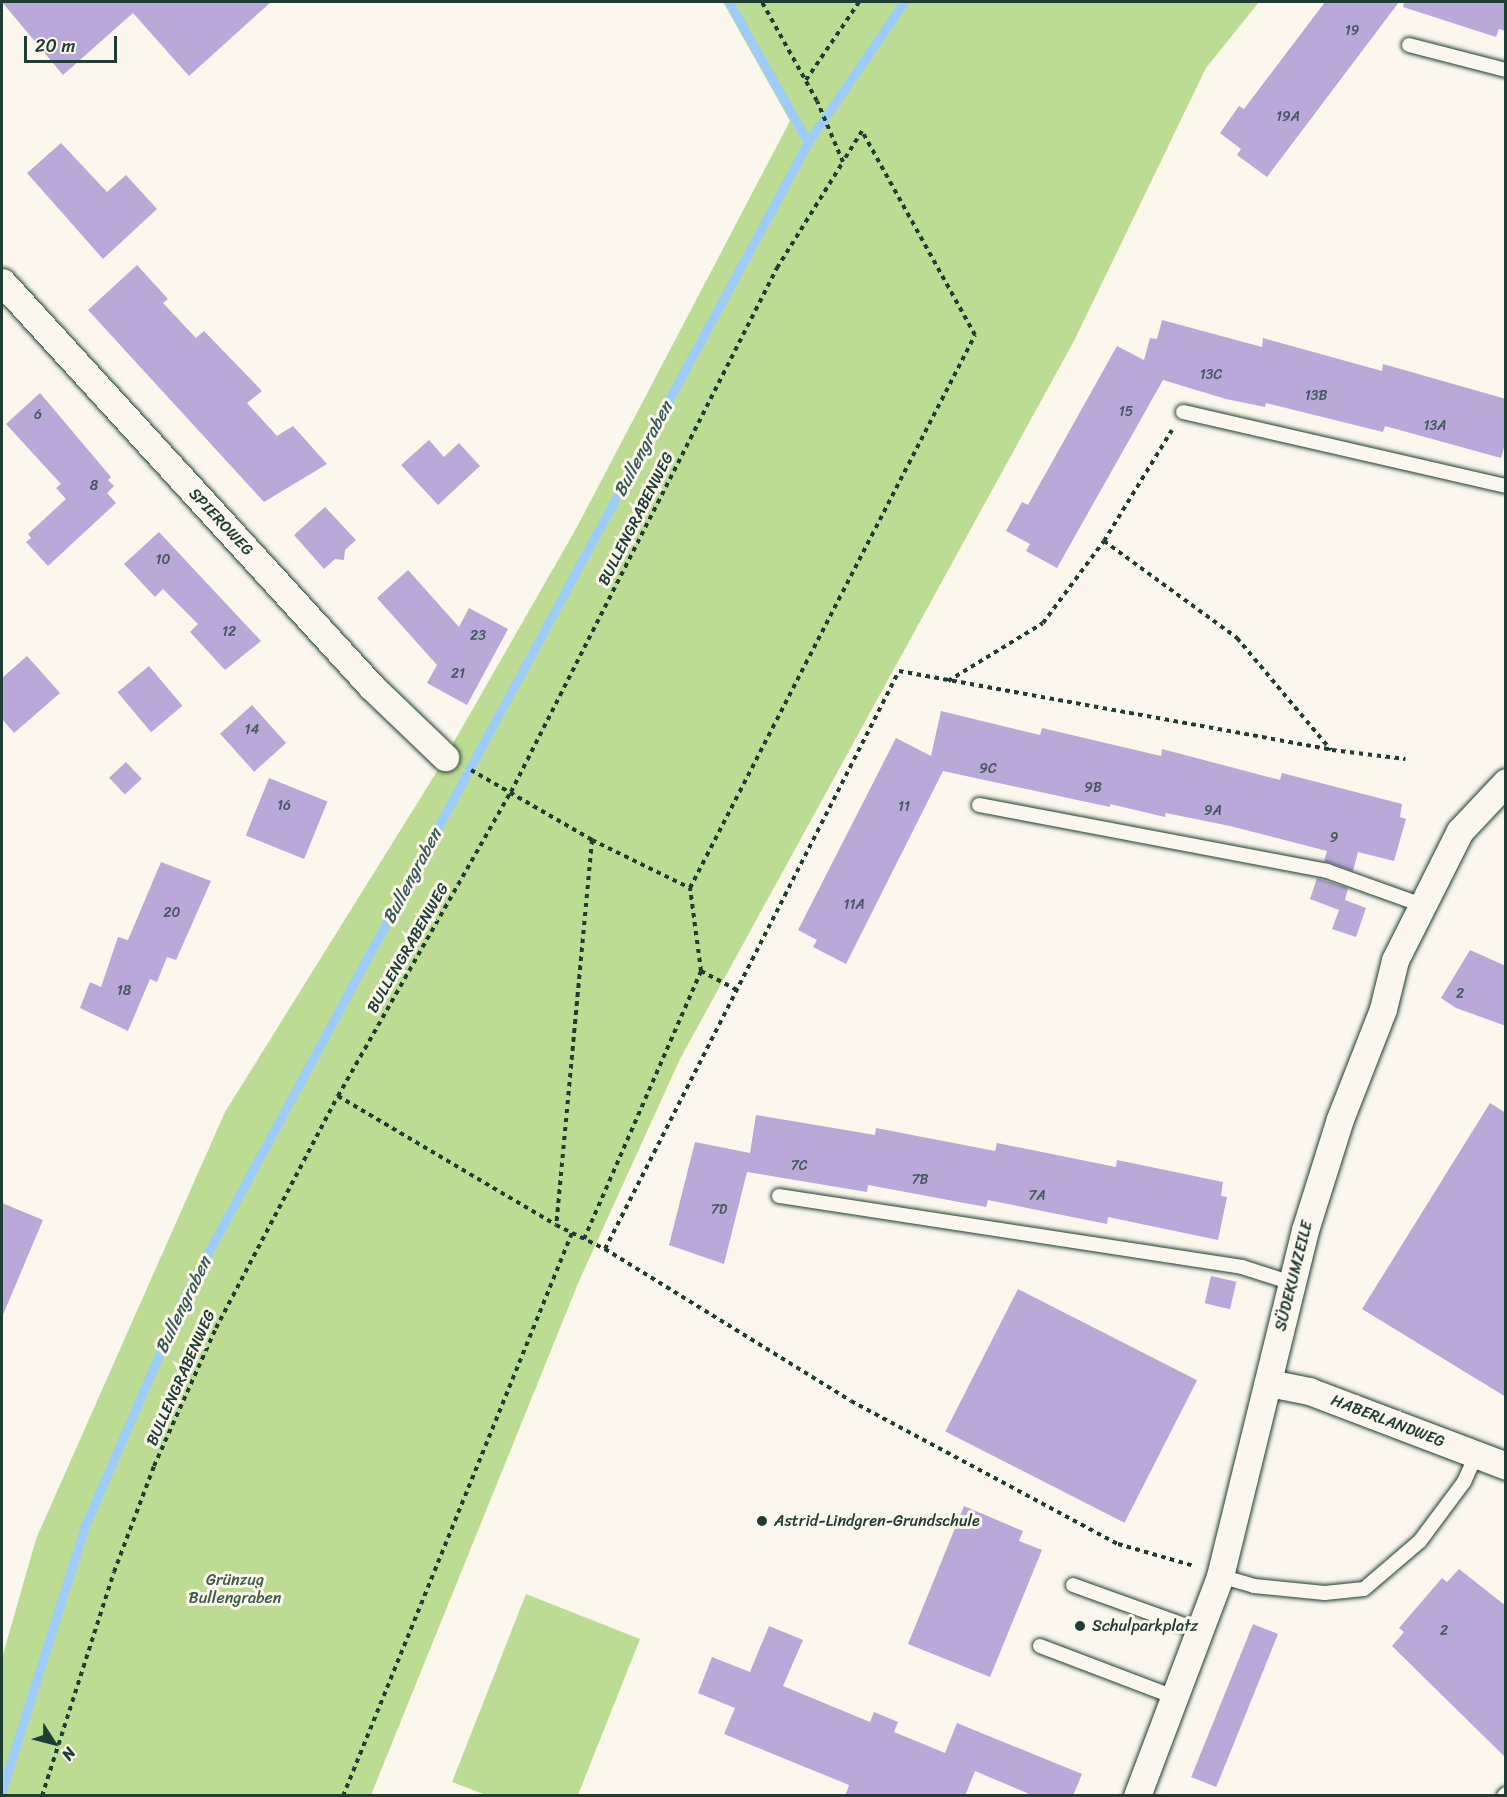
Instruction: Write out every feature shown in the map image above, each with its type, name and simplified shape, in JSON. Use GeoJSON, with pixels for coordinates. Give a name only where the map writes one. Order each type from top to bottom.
{"type":"FeatureCollection","features":[{"type":"Feature","properties":{"kind":"street","name":"SPIEROWEG"},"geometry":{"type":"LineString","coordinates":[[2,282],[371,686],[446,757]]}},
{"type":"Feature","properties":{"kind":"street","name":"SÜDEKUMZEILE"},"geometry":{"type":"LineString","coordinates":[[1137,1796],[1177,1698],[1220,1575],[1292,1283],[1322,1173],[1383,1009],[1395,960],[1460,831],[1506,782]]}},
{"type":"Feature","properties":{"kind":"street","name":"HABERLANDWEG"},"geometry":{"type":"LineString","coordinates":[[1269,1383],[1310,1391],[1506,1466]]}},
{"type":"Feature","properties":{"kind":"lane"},"geometry":{"type":"LineString","coordinates":[[1409,45],[1506,70]]}},
{"type":"Feature","properties":{"kind":"lane"},"geometry":{"type":"LineString","coordinates":[[1183,412],[1506,486]]}},
{"type":"Feature","properties":{"kind":"lane"},"geometry":{"type":"LineString","coordinates":[[979,805],[1327,871],[1422,905]]}},
{"type":"Feature","properties":{"kind":"lane"},"geometry":{"type":"LineString","coordinates":[[779,1196],[1242,1266],[1292,1283]]}},
{"type":"Feature","properties":{"kind":"lane"},"geometry":{"type":"LineString","coordinates":[[1220,1575],[1254,1586],[1325,1593],[1364,1589],[1420,1541],[1464,1482],[1476,1455]]}},
{"type":"Feature","properties":{"kind":"lane"},"geometry":{"type":"LineString","coordinates":[[1073,1585],[1201,1631]]}},
{"type":"Feature","properties":{"kind":"lane"},"geometry":{"type":"LineString","coordinates":[[1040,1646],[1177,1698]]}},
{"type":"Feature","properties":{"kind":"path"},"geometry":{"type":"LineString","coordinates":[[762,2],[817,101],[843,162]]}},
{"type":"Feature","properties":{"kind":"path"},"geometry":{"type":"LineString","coordinates":[[806,80],[859,2]]}},
{"type":"Feature","properties":{"kind":"path","name":"BULLENGRABENWEG"},"geometry":{"type":"LineString","coordinates":[[42,1796],[114,1572],[154,1466],[216,1328],[338,1096],[511,792],[777,268],[862,131],[975,335],[690,888]]}},
{"type":"Feature","properties":{"kind":"path"},"geometry":{"type":"LineString","coordinates":[[948,682],[1043,623],[1104,541],[1183,412]]}},
{"type":"Feature","properties":{"kind":"path"},"geometry":{"type":"LineString","coordinates":[[1104,541],[1238,638],[1332,750]]}},
{"type":"Feature","properties":{"kind":"path"},"geometry":{"type":"LineString","coordinates":[[605,1249],[899,671],[948,682],[1332,750],[1406,759]]}},
{"type":"Feature","properties":{"kind":"path"},"geometry":{"type":"LineString","coordinates":[[446,757],[592,840],[690,888],[701,971],[584,1239]]}},
{"type":"Feature","properties":{"kind":"path"},"geometry":{"type":"LineString","coordinates":[[556,1225],[592,840]]}},
{"type":"Feature","properties":{"kind":"path"},"geometry":{"type":"LineString","coordinates":[[701,971],[737,990]]}},
{"type":"Feature","properties":{"kind":"path"},"geometry":{"type":"LineString","coordinates":[[338,1096],[556,1225],[605,1249],[851,1401],[1108,1538],[1220,1575]]}},
{"type":"Feature","properties":{"kind":"path"},"geometry":{"type":"LineString","coordinates":[[343,1796],[572,1233]]}},
{"type":"Feature","properties":{"kind":"green space","name":"Grünzug Bullengraben"},"geometry":{"type":"Polygon","coordinates":[[[723,2],[1259,2],[1206,68],[1075,339],[680,1059],[579,1281],[371,1795],[2,1795],[2,1658],[36,1539],[225,1112],[436,773],[577,527],[790,121],[723,2]]]}},
{"type":"Feature","properties":{"kind":"green space"},"geometry":{"type":"Polygon","coordinates":[[[526,1594],[640,1639],[578,1795],[486,1795],[452,1782],[526,1594]]]}},
{"type":"Feature","properties":{"kind":"building"},"geometry":{"type":"Polygon","coordinates":[[[2,2],[271,2],[189,76],[133,13],[63,75],[2,2]]]}},
{"type":"Feature","properties":{"kind":"building"},"geometry":{"type":"Polygon","coordinates":[[[1325,2],[1399,2],[1267,177],[1237,155],[1241,149],[1220,133],[1239,106],[1244,109],[1325,2]]]}},
{"type":"Feature","properties":{"kind":"building"},"geometry":{"type":"Polygon","coordinates":[[[1404,2],[1506,2],[1506,31],[1499,29],[1496,37],[1403,7],[1404,2]]]}},
{"type":"Feature","properties":{"kind":"building"},"geometry":{"type":"Polygon","coordinates":[[[61,143],[107,192],[126,175],[157,209],[103,259],[27,173],[61,143]]]}},
{"type":"Feature","properties":{"kind":"building"},"geometry":{"type":"Polygon","coordinates":[[[137,265],[168,299],[163,303],[196,338],[204,331],[262,391],[247,403],[277,436],[293,426],[327,464],[264,502],[88,310],[137,265]]]}},
{"type":"Feature","properties":{"kind":"building"},"geometry":{"type":"Polygon","coordinates":[[[1162,320],[1262,347],[1263,338],[1382,371],[1383,364],[1506,399],[1506,441],[1501,458],[1385,426],[1383,432],[1266,403],[1265,407],[1226,399],[1163,380],[1057,568],[1026,551],[1030,544],[1006,531],[1022,502],[1028,505],[1117,346],[1144,360],[1150,338],[1157,339],[1162,320]]]}},
{"type":"Feature","properties":{"kind":"building"},"geometry":{"type":"Polygon","coordinates":[[[40,393],[111,477],[108,480],[114,486],[107,493],[116,503],[48,566],[26,542],[31,538],[28,534],[66,499],[56,488],[61,484],[6,424],[40,393]]]}},
{"type":"Feature","properties":{"kind":"building"},"geometry":{"type":"Polygon","coordinates":[[[429,440],[444,457],[459,443],[480,466],[438,505],[401,465],[429,440]]]}},
{"type":"Feature","properties":{"kind":"building"},"geometry":{"type":"Polygon","coordinates":[[[325,507],[356,540],[345,550],[344,560],[335,559],[324,569],[294,535],[325,507]]]}},
{"type":"Feature","properties":{"kind":"building"},"geometry":{"type":"Polygon","coordinates":[[[159,532],[261,641],[225,670],[190,632],[198,624],[163,589],[155,597],[124,564],[159,532]]]}},
{"type":"Feature","properties":{"kind":"building"},"geometry":{"type":"Polygon","coordinates":[[[408,570],[459,627],[469,608],[508,629],[467,705],[427,683],[437,665],[377,598],[408,570]]]}},
{"type":"Feature","properties":{"kind":"building"},"geometry":{"type":"Polygon","coordinates":[[[27,656],[60,693],[14,733],[2,719],[2,678],[27,656]]]}},
{"type":"Feature","properties":{"kind":"building"},"geometry":{"type":"Polygon","coordinates":[[[149,666],[182,706],[151,732],[118,692],[149,666]]]}},
{"type":"Feature","properties":{"kind":"building"},"geometry":{"type":"Polygon","coordinates":[[[252,705],[286,743],[254,772],[220,734],[252,705]]]}},
{"type":"Feature","properties":{"kind":"building"},"geometry":{"type":"Polygon","coordinates":[[[941,711],[1040,735],[1042,728],[1161,756],[1162,749],[1280,780],[1282,773],[1402,804],[1400,817],[1406,819],[1394,861],[1358,852],[1353,871],[1324,861],[1327,851],[1230,826],[1166,813],[1165,817],[1110,804],[1110,807],[943,771],[846,964],[813,947],[817,940],[798,930],[896,738],[931,756],[941,711]]]}},
{"type":"Feature","properties":{"kind":"building"},"geometry":{"type":"Polygon","coordinates":[[[126,762],[142,779],[125,795],[109,778],[126,762]]]}},
{"type":"Feature","properties":{"kind":"building"},"geometry":{"type":"Polygon","coordinates":[[[269,778],[327,802],[304,859],[246,835],[269,778]]]}},
{"type":"Feature","properties":{"kind":"building"},"geometry":{"type":"Polygon","coordinates":[[[161,862],[211,881],[176,960],[167,957],[157,982],[150,979],[128,1031],[80,1008],[90,982],[101,987],[118,937],[128,940],[161,862]]]}},
{"type":"Feature","properties":{"kind":"building"},"geometry":{"type":"Polygon","coordinates":[[[1317,878],[1348,888],[1345,900],[1366,908],[1356,937],[1332,929],[1339,910],[1310,899],[1317,878]]]}},
{"type":"Feature","properties":{"kind":"building"},"geometry":{"type":"Polygon","coordinates":[[[1470,950],[1506,966],[1506,1026],[1456,1008],[1441,998],[1470,950]]]}},
{"type":"Feature","properties":{"kind":"building"},"geometry":{"type":"Polygon","coordinates":[[[1490,1103],[1506,1113],[1506,1397],[1362,1309],[1490,1103]]]}},
{"type":"Feature","properties":{"kind":"building"},"geometry":{"type":"Polygon","coordinates":[[[756,1115],[875,1135],[876,1128],[995,1151],[997,1143],[1116,1167],[1117,1160],[1223,1182],[1221,1196],[1227,1197],[1218,1240],[1108,1217],[1107,1224],[988,1200],[986,1207],[868,1185],[867,1192],[747,1172],[724,1264],[669,1245],[695,1142],[750,1153],[756,1115]]]}},
{"type":"Feature","properties":{"kind":"building"},"geometry":{"type":"Polygon","coordinates":[[[2,1203],[43,1220],[2,1317],[2,1203]]]}},
{"type":"Feature","properties":{"kind":"building"},"geometry":{"type":"Polygon","coordinates":[[[1211,1276],[1236,1282],[1230,1309],[1205,1303],[1211,1276]]]}},
{"type":"Feature","properties":{"kind":"building"},"geometry":{"type":"Polygon","coordinates":[[[1018,1289],[1197,1380],[1124,1523],[945,1432],[1018,1289]]]}},
{"type":"Feature","properties":{"kind":"building"},"geometry":{"type":"Polygon","coordinates":[[[964,1506],[1023,1531],[1019,1541],[1042,1550],[990,1677],[908,1644],[964,1506]]]}},
{"type":"Feature","properties":{"kind":"building"},"geometry":{"type":"Polygon","coordinates":[[[1459,1569],[1506,1606],[1506,1758],[1392,1646],[1404,1632],[1399,1628],[1442,1578],[1447,1582],[1459,1569]]]}},
{"type":"Feature","properties":{"kind":"building"},"geometry":{"type":"Polygon","coordinates":[[[1253,1624],[1278,1634],[1216,1787],[1191,1777],[1253,1624]]]}},
{"type":"Feature","properties":{"kind":"building"},"geometry":{"type":"Polygon","coordinates":[[[769,1626],[803,1640],[783,1686],[870,1722],[874,1712],[898,1722],[894,1732],[945,1753],[957,1723],[1082,1774],[1073,1796],[1034,1796],[975,1771],[965,1796],[845,1796],[849,1785],[724,1734],[735,1708],[698,1693],[712,1657],[750,1672],[769,1626]]]}},
{"type":"Feature","properties":{"kind":"waterway"},"geometry":{"type":"LineString","coordinates":[[729,2],[808,142]]}},
{"type":"Feature","properties":{"kind":"waterway","name":"Bullengraben"},"geometry":{"type":"LineString","coordinates":[[2,1790],[84,1528],[183,1299],[808,142],[904,2]]}},
{"type":"Feature","properties":{"kind":"place","name":"Astrid-Lindgren-Grundschule"},"geometry":{"type":"Point","coordinates":[762,1521]}},
{"type":"Feature","properties":{"kind":"place","name":"Schulparkplatz"},"geometry":{"type":"Point","coordinates":[1080,1626]}}]}
